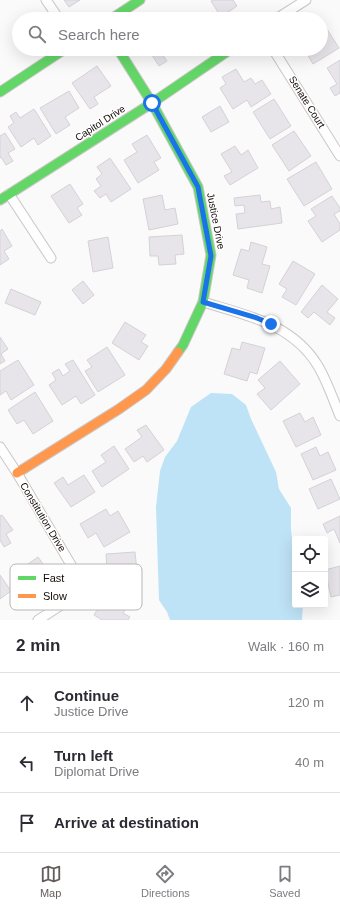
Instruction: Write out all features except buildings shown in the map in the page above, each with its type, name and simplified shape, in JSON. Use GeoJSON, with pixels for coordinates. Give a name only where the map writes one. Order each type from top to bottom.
{"type":"FeatureCollection","features":[{"type":"Feature","properties":{"kind":"street"},"geometry":{"type":"LineString","coordinates":[[46,0],[54,12]]}},
{"type":"Feature","properties":{"kind":"street"},"geometry":{"type":"LineString","coordinates":[[122,12],[140,0]]}},
{"type":"Feature","properties":{"kind":"street"},"geometry":{"type":"LineString","coordinates":[[287,12],[306,0]]}},
{"type":"Feature","properties":{"kind":"street"},"geometry":{"type":"LineString","coordinates":[[0,92],[54,56]]}},
{"type":"Feature","properties":{"kind":"street","name":"Justice Drive"},"geometry":{"type":"LineString","coordinates":[[17,474],[146,390],[166,369],[183,344],[203,302],[211,256],[198,187],[152,103],[122,56]]}},
{"type":"Feature","properties":{"kind":"street","name":"Capitol Drive"},"geometry":{"type":"LineString","coordinates":[[0,200],[152,103],[221,56]]}},
{"type":"Feature","properties":{"kind":"street","name":"Senate Court"},"geometry":{"type":"LineString","coordinates":[[277,56],[340,156]]}},
{"type":"Feature","properties":{"kind":"street"},"geometry":{"type":"LineString","coordinates":[[9,194],[51,258]]}},
{"type":"Feature","properties":{"kind":"street"},"geometry":{"type":"LineString","coordinates":[[203,302],[257,318],[283,330],[292,337],[318,365],[337,401],[340,416]]}},
{"type":"Feature","properties":{"kind":"street","name":"Constitution Drive"},"geometry":{"type":"LineString","coordinates":[[0,447],[70,564]]}},
{"type":"Feature","properties":{"kind":"street","name":"Constitution Drive"},"geometry":{"type":"LineString","coordinates":[[38,620],[54,610]]}},
{"type":"Feature","properties":{"kind":"water"},"geometry":{"type":"Polygon","coordinates":[[[211,393],[232,394],[246,405],[276,472],[279,489],[291,508],[292,608],[303,608],[302,620],[170,620],[167,612],[159,600],[156,507],[160,471],[165,457],[177,441],[191,407],[211,393]]]}},
{"type":"Feature","properties":{"kind":"traffic: fast"},"geometry":{"type":"LineString","coordinates":[[122,12],[140,0]]}},
{"type":"Feature","properties":{"kind":"traffic: fast"},"geometry":{"type":"LineString","coordinates":[[0,92],[54,56]]}},
{"type":"Feature","properties":{"kind":"traffic: fast"},"geometry":{"type":"LineString","coordinates":[[122,56],[152,103],[198,187],[211,255],[203,302],[183,345],[178,352]]}},
{"type":"Feature","properties":{"kind":"traffic: fast"},"geometry":{"type":"LineString","coordinates":[[0,200],[152,103],[221,56]]}},
{"type":"Feature","properties":{"kind":"traffic: slow"},"geometry":{"type":"LineString","coordinates":[[17,473],[119,409],[146,390],[166,369],[178,352]]}},
{"type":"Feature","properties":{"kind":"route"},"geometry":{"type":"LineString","coordinates":[[152,103],[198,187],[211,256],[203,302],[257,318],[271,324]]}}]}
